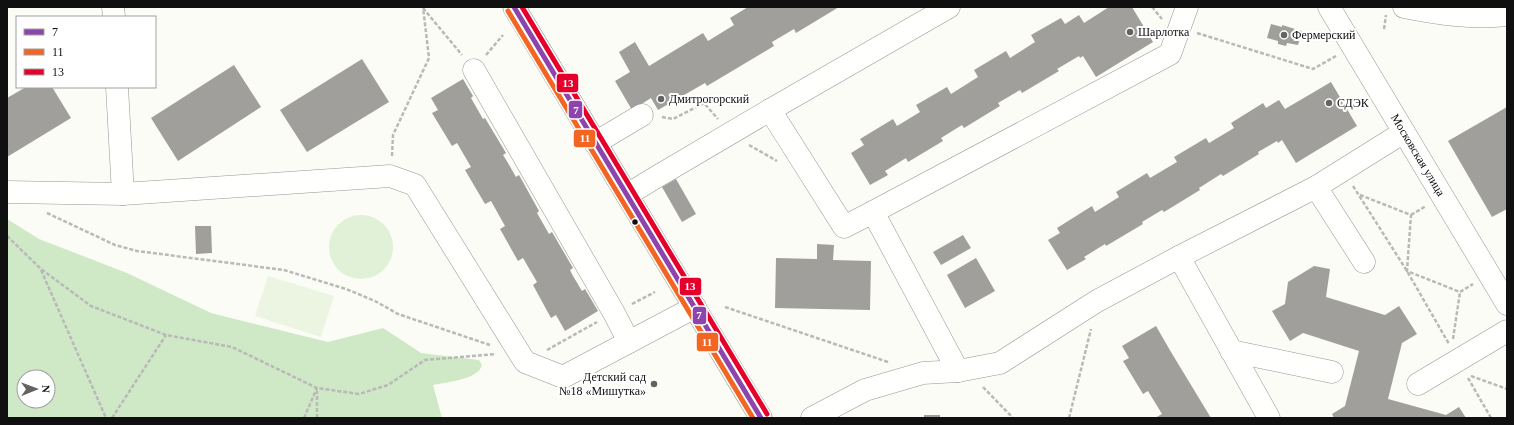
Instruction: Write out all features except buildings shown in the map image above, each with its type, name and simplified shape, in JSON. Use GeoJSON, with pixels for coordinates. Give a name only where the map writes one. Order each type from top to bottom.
{"type":"FeatureCollection","features":[{"type":"Feature","properties":{"kind":"main road"},"geometry":{"type":"LineString","coordinates":[[514,7],[761,418]]}},
{"type":"Feature","properties":{"kind":"street"},"geometry":{"type":"LineString","coordinates":[[627,195],[770,110],[949,7]]}},
{"type":"Feature","properties":{"kind":"street"},"geometry":{"type":"LineString","coordinates":[[770,110],[844,227],[1170,54],[1187,7]]}},
{"type":"Feature","properties":{"kind":"street","name":"Московская улица"},"geometry":{"type":"LineString","coordinates":[[1330,7],[1507,304]]}},
{"type":"Feature","properties":{"kind":"street"},"geometry":{"type":"LineString","coordinates":[[1404,7],[1444,15],[1477,17],[1507,15]]}},
{"type":"Feature","properties":{"kind":"street"},"geometry":{"type":"LineString","coordinates":[[474,70],[614,313],[629,342]]}},
{"type":"Feature","properties":{"kind":"street"},"geometry":{"type":"LineString","coordinates":[[117,88],[123,194]]}},
{"type":"Feature","properties":{"kind":"street"},"geometry":{"type":"LineString","coordinates":[[595,143],[642,115]]}},
{"type":"Feature","properties":{"kind":"street"},"geometry":{"type":"LineString","coordinates":[[812,418],[865,390],[923,373],[958,371],[1000,362],[1097,301],[1316,187],[1404,132]]}},
{"type":"Feature","properties":{"kind":"street"},"geometry":{"type":"LineString","coordinates":[[7,192],[123,194],[390,176],[415,185],[525,362],[563,377],[695,307]]}},
{"type":"Feature","properties":{"kind":"street"},"geometry":{"type":"LineString","coordinates":[[1316,187],[1364,262]]}},
{"type":"Feature","properties":{"kind":"street"},"geometry":{"type":"LineString","coordinates":[[873,212],[958,371]]}},
{"type":"Feature","properties":{"kind":"street"},"geometry":{"type":"LineString","coordinates":[[1179,257],[1269,418]]}},
{"type":"Feature","properties":{"kind":"street"},"geometry":{"type":"LineString","coordinates":[[1418,384],[1507,331]]}},
{"type":"Feature","properties":{"kind":"street"},"geometry":{"type":"LineString","coordinates":[[1231,351],[1332,372]]}},
{"type":"Feature","properties":{"kind":"path"},"geometry":{"type":"LineString","coordinates":[[390,176],[394,135],[429,58],[423,7],[474,70],[503,35]]}},
{"type":"Feature","properties":{"kind":"path"},"geometry":{"type":"LineString","coordinates":[[1196,33],[1313,69],[1339,54]]}},
{"type":"Feature","properties":{"kind":"path"},"geometry":{"type":"LineString","coordinates":[[1342,171],[1360,194],[1452,349],[1460,292]]}},
{"type":"Feature","properties":{"kind":"path"},"geometry":{"type":"LineString","coordinates":[[1360,194],[1411,215]]}},
{"type":"Feature","properties":{"kind":"path"},"geometry":{"type":"LineString","coordinates":[[1411,215],[1427,206]]}},
{"type":"Feature","properties":{"kind":"path"},"geometry":{"type":"LineString","coordinates":[[43,211],[115,245],[137,251],[284,270],[346,289],[375,301],[398,314],[491,345]]}},
{"type":"Feature","properties":{"kind":"path"},"geometry":{"type":"LineString","coordinates":[[1407,271],[1411,215]]}},
{"type":"Feature","properties":{"kind":"path"},"geometry":{"type":"LineString","coordinates":[[7,236],[41,269],[92,306],[166,335],[232,347],[317,388],[359,394],[388,385],[425,360],[497,354]]}},
{"type":"Feature","properties":{"kind":"path"},"geometry":{"type":"LineString","coordinates":[[41,269],[106,418]]}},
{"type":"Feature","properties":{"kind":"path"},"geometry":{"type":"LineString","coordinates":[[1407,271],[1460,292]]}},
{"type":"Feature","properties":{"kind":"path"},"geometry":{"type":"LineString","coordinates":[[1460,292],[1474,284]]}},
{"type":"Feature","properties":{"kind":"path"},"geometry":{"type":"LineString","coordinates":[[525,362],[655,292]]}},
{"type":"Feature","properties":{"kind":"path"},"geometry":{"type":"LineString","coordinates":[[1069,418],[1097,301]]}},
{"type":"Feature","properties":{"kind":"path"},"geometry":{"type":"LineString","coordinates":[[725,307],[893,364]]}},
{"type":"Feature","properties":{"kind":"path"},"geometry":{"type":"LineString","coordinates":[[112,418],[166,335]]}},
{"type":"Feature","properties":{"kind":"path"},"geometry":{"type":"LineString","coordinates":[[958,371],[977,382],[1013,418]]}},
{"type":"Feature","properties":{"kind":"path"},"geometry":{"type":"LineString","coordinates":[[1491,418],[1466,374],[1507,388]]}},
{"type":"Feature","properties":{"kind":"path"},"geometry":{"type":"LineString","coordinates":[[304,418],[317,388]]}},
{"type":"Feature","properties":{"kind":"path"},"geometry":{"type":"LineString","coordinates":[[317,388],[317,418]]}},
{"type":"Feature","properties":{"kind":"green space"},"geometry":{"type":"Polygon","coordinates":[[[361,215],[379,221],[387,229],[393,247],[387,265],[379,273],[361,279],[343,273],[335,265],[329,247],[335,229],[343,221],[361,215]]]}},
{"type":"Feature","properties":{"kind":"green space"},"geometry":{"type":"Polygon","coordinates":[[[7,219],[39,239],[127,273],[211,313],[328,342],[383,328],[421,353],[479,360],[482,365],[474,374],[461,380],[433,385],[442,418],[7,418],[7,219]]]}},
{"type":"Feature","properties":{"kind":"green space"},"geometry":{"type":"Polygon","coordinates":[[[268,276],[334,296],[321,337],[255,316],[268,276]]]}},
{"type":"Feature","properties":{"kind":"transit line","name":"7"},"geometry":{"type":"LineString","coordinates":[[514,7],[761,418]]}},
{"type":"Feature","properties":{"kind":"transit line","name":"13"},"geometry":{"type":"LineString","coordinates":[[522,7],[767,414]]}},
{"type":"Feature","properties":{"kind":"transit line","name":"11"},"geometry":{"type":"LineString","coordinates":[[508,11],[753,418]]}},
{"type":"Feature","properties":{"kind":"place","name":"Шарлотка"},"geometry":{"type":"Point","coordinates":[1130,32]}},
{"type":"Feature","properties":{"kind":"place","name":"Фермерский"},"geometry":{"type":"Point","coordinates":[1284,35]}},
{"type":"Feature","properties":{"kind":"place","name":"Дмитрогорский"},"geometry":{"type":"Point","coordinates":[661,99]}},
{"type":"Feature","properties":{"kind":"place","name":"СДЭК"},"geometry":{"type":"Point","coordinates":[1329,103]}},
{"type":"Feature","properties":{"kind":"place","name":"Детский сад №18 «Мишутка»"},"geometry":{"type":"Point","coordinates":[654,384]}}]}
